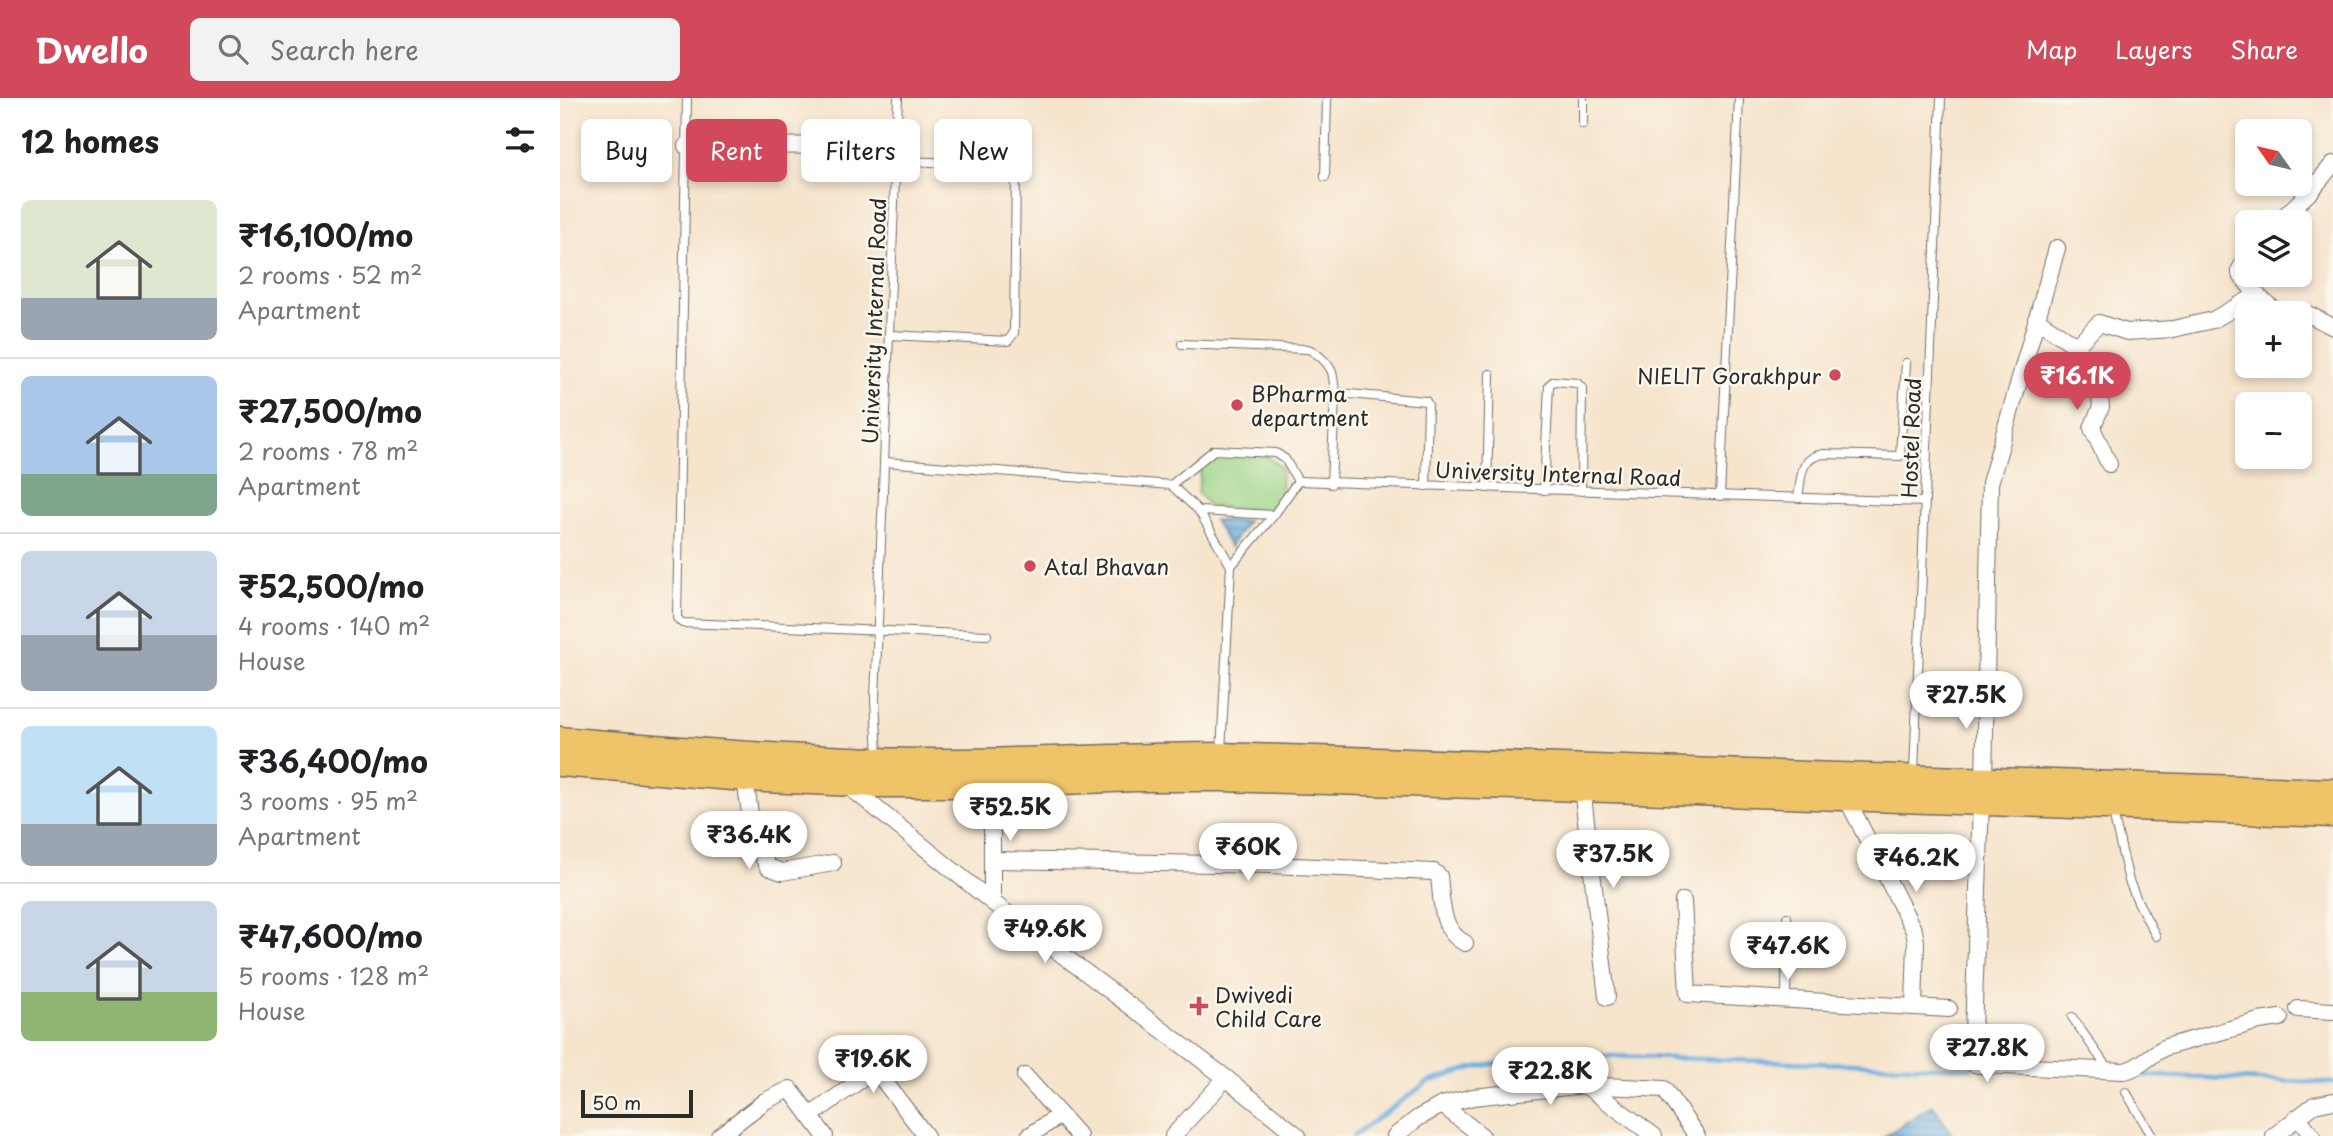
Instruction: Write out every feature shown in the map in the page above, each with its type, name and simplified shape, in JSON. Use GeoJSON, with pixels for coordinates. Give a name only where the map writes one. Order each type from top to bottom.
{"type":"FeatureCollection","features":[{"type":"Feature","properties":{"kind":"highway"},"geometry":{"type":"LineString","coordinates":[[560,741],[746,757],[838,771],[992,783],[1135,777],[1221,767],[1983,792],[2333,793]]}},
{"type":"Feature","properties":{"kind":"highway"},"geometry":{"type":"LineString","coordinates":[[560,762],[745,777],[838,771],[878,762],[991,763],[1135,757],[1221,767],[1583,788],[1846,797],[1913,789]]}},
{"type":"Feature","properties":{"kind":"highway"},"geometry":{"type":"LineString","coordinates":[[1983,792],[2111,806],[2333,813]]}},
{"type":"Feature","properties":{"kind":"street"},"geometry":{"type":"LineString","coordinates":[[685,146],[801,150]]}},
{"type":"Feature","properties":{"kind":"street"},"geometry":{"type":"LineString","coordinates":[[2291,210],[2333,164]]}},
{"type":"Feature","properties":{"kind":"street"},"geometry":{"type":"LineString","coordinates":[[2057,248],[1990,483],[1983,792],[1970,1060],[1979,1065],[2131,1070],[2166,1047],[2259,1021],[2280,1018]]}},
{"type":"Feature","properties":{"kind":"street"},"geometry":{"type":"LineString","coordinates":[[2251,287],[2264,301]]}},
{"type":"Feature","properties":{"kind":"street"},"geometry":{"type":"LineString","coordinates":[[2076,346],[2099,323],[2127,332],[2173,330],[2213,320],[2257,295]]}},
{"type":"Feature","properties":{"kind":"street"},"geometry":{"type":"LineString","coordinates":[[2312,316],[2333,327]]}},
{"type":"Feature","properties":{"kind":"street"},"geometry":{"type":"LineString","coordinates":[[2036,319],[2076,346],[2100,398],[2101,407],[2092,428],[2109,464]]}},
{"type":"Feature","properties":{"kind":"street"},"geometry":{"type":"LineString","coordinates":[[838,771],[992,902],[1226,1078],[1298,1136]]}},
{"type":"Feature","properties":{"kind":"street"},"geometry":{"type":"LineString","coordinates":[[745,777],[752,832],[768,867],[782,872],[833,863]]}},
{"type":"Feature","properties":{"kind":"street"},"geometry":{"type":"LineString","coordinates":[[992,783],[992,902]]}},
{"type":"Feature","properties":{"kind":"street"},"geometry":{"type":"LineString","coordinates":[[1583,788],[1607,997]]}},
{"type":"Feature","properties":{"kind":"street"},"geometry":{"type":"LineString","coordinates":[[1846,797],[1914,932],[1914,1007]]}},
{"type":"Feature","properties":{"kind":"street"},"geometry":{"type":"LineString","coordinates":[[992,860],[1271,865],[1434,872],[1439,876],[1447,926],[1453,935],[1465,943]]}},
{"type":"Feature","properties":{"kind":"street"},"geometry":{"type":"LineString","coordinates":[[1683,901],[1688,994],[1949,1009]]}},
{"type":"Feature","properties":{"kind":"street"},"geometry":{"type":"LineString","coordinates":[[2298,1009],[2333,1011]]}},
{"type":"Feature","properties":{"kind":"street"},"geometry":{"type":"LineString","coordinates":[[810,1116],[873,1072],[877,1072],[926,1136]]}},
{"type":"Feature","properties":{"kind":"street"},"geometry":{"type":"LineString","coordinates":[[1024,1076],[1079,1136]]}},
{"type":"Feature","properties":{"kind":"street"},"geometry":{"type":"LineString","coordinates":[[1173,1136],[1226,1078]]}},
{"type":"Feature","properties":{"kind":"street"},"geometry":{"type":"LineString","coordinates":[[1586,1085],[1654,1136]]}},
{"type":"Feature","properties":{"kind":"street"},"geometry":{"type":"LineString","coordinates":[[1395,1136],[1418,1118],[1442,1105],[1473,1097],[1586,1085],[1664,1089],[1697,1136]]}},
{"type":"Feature","properties":{"kind":"street"},"geometry":{"type":"LineString","coordinates":[[719,1136],[765,1101],[786,1089],[792,1091],[825,1136]]}},
{"type":"Feature","properties":{"kind":"street"},"geometry":{"type":"LineString","coordinates":[[2274,1136],[2314,1105],[2333,1101]]}},
{"type":"Feature","properties":{"kind":"street"},"geometry":{"type":"LineString","coordinates":[[1442,1105],[1482,1136]]}},
{"type":"Feature","properties":{"kind":"street"},"geometry":{"type":"LineString","coordinates":[[1029,1136],[1060,1115]]}},
{"type":"Feature","properties":{"kind":"street"},"geometry":{"type":"LineString","coordinates":[[2298,1117],[2312,1136]]}},
{"type":"Feature","properties":{"kind":"lane"},"geometry":{"type":"LineString","coordinates":[[687,98],[677,618],[682,623],[987,635]]}},
{"type":"Feature","properties":{"kind":"lane","name":"University Internal Road"},"geometry":{"type":"LineString","coordinates":[[897,119],[898,98]]}},
{"type":"Feature","properties":{"kind":"lane"},"geometry":{"type":"LineString","coordinates":[[1325,177],[1327,98]]}},
{"type":"Feature","properties":{"kind":"lane"},"geometry":{"type":"LineString","coordinates":[[1583,98],[1583,124]]}},
{"type":"Feature","properties":{"kind":"lane"},"geometry":{"type":"LineString","coordinates":[[1720,495],[1739,98]]}},
{"type":"Feature","properties":{"kind":"lane","name":"Hostel Road"},"geometry":{"type":"LineString","coordinates":[[1913,789],[1941,98]]}},
{"type":"Feature","properties":{"kind":"lane"},"geometry":{"type":"LineString","coordinates":[[890,335],[1008,341],[1014,333],[1016,169],[1006,164],[920,155]]}},
{"type":"Feature","properties":{"kind":"lane","name":"University Internal Road"},"geometry":{"type":"LineString","coordinates":[[878,762],[875,700],[895,182]]}},
{"type":"Feature","properties":{"kind":"lane"},"geometry":{"type":"LineString","coordinates":[[1182,344],[1314,351],[1332,372],[1332,384],[1337,394],[1331,484]]}},
{"type":"Feature","properties":{"kind":"lane"},"geometry":{"type":"LineString","coordinates":[[1798,498],[1805,463],[1812,456],[1899,456],[1906,363]]}},
{"type":"Feature","properties":{"kind":"lane"},"geometry":{"type":"LineString","coordinates":[[1488,488],[1490,374]]}},
{"type":"Feature","properties":{"kind":"lane"},"geometry":{"type":"LineString","coordinates":[[1544,490],[1549,385],[1554,381],[1577,383],[1582,387],[1580,491]]}},
{"type":"Feature","properties":{"kind":"lane"},"geometry":{"type":"LineString","coordinates":[[1337,394],[1426,401],[1426,486]]}},
{"type":"Feature","properties":{"kind":"lane"},"geometry":{"type":"LineString","coordinates":[[1221,767],[1231,566],[1199,511],[1171,485],[1214,450],[1276,453],[1285,458],[1298,481],[1274,516],[1231,566]]}},
{"type":"Feature","properties":{"kind":"lane","name":"University Internal Road"},"geometry":{"type":"LineString","coordinates":[[885,462],[1171,485]]}},
{"type":"Feature","properties":{"kind":"lane","name":"University Internal Road"},"geometry":{"type":"LineString","coordinates":[[1298,481],[1925,502]]}},
{"type":"Feature","properties":{"kind":"lane"},"geometry":{"type":"LineString","coordinates":[[1199,511],[1274,516]]}},
{"type":"Feature","properties":{"kind":"lane"},"geometry":{"type":"LineString","coordinates":[[2111,806],[2129,881],[2156,936]]}},
{"type":"Feature","properties":{"kind":"lane"},"geometry":{"type":"LineString","coordinates":[[1786,1000],[1787,917]]}},
{"type":"Feature","properties":{"kind":"lane"},"geometry":{"type":"LineString","coordinates":[[2072,1017],[2109,1070]]}},
{"type":"Feature","properties":{"kind":"lane"},"geometry":{"type":"LineString","coordinates":[[2126,1092],[2152,1136]]}},
{"type":"Feature","properties":{"kind":"green space"},"geometry":{"type":"Polygon","coordinates":[[[1218,454],[1264,454],[1282,468],[1281,497],[1267,511],[1209,506],[1198,493],[1201,467],[1218,454]]]}},
{"type":"Feature","properties":{"kind":"water"},"geometry":{"type":"Polygon","coordinates":[[[1214,520],[1247,521],[1230,547],[1214,520]]]}},
{"type":"Feature","properties":{"kind":"water"},"geometry":{"type":"Polygon","coordinates":[[[1933,1105],[1953,1136],[1885,1136],[1933,1105]]]}},
{"type":"Feature","properties":{"kind":"waterway"},"geometry":{"type":"LineString","coordinates":[[1353,1136],[1428,1082],[1472,1068],[1548,1054],[1971,1068]]}},
{"type":"Feature","properties":{"kind":"waterway"},"geometry":{"type":"LineString","coordinates":[[2134,1075],[2333,1083]]}},
{"type":"Feature","properties":{"kind":"place","name":"NIELIT Gorakhpur"},"geometry":{"type":"Point","coordinates":[1835,375]}},
{"type":"Feature","properties":{"kind":"place","name":"BPharma department"},"geometry":{"type":"Point","coordinates":[1237,405]}},
{"type":"Feature","properties":{"kind":"place","name":"Atal Bhavan"},"geometry":{"type":"Point","coordinates":[1030,566]}},
{"type":"Feature","properties":{"kind":"place","name":"Dwivedi Child Care"},"geometry":{"type":"Point","coordinates":[1199,1006]}}]}
